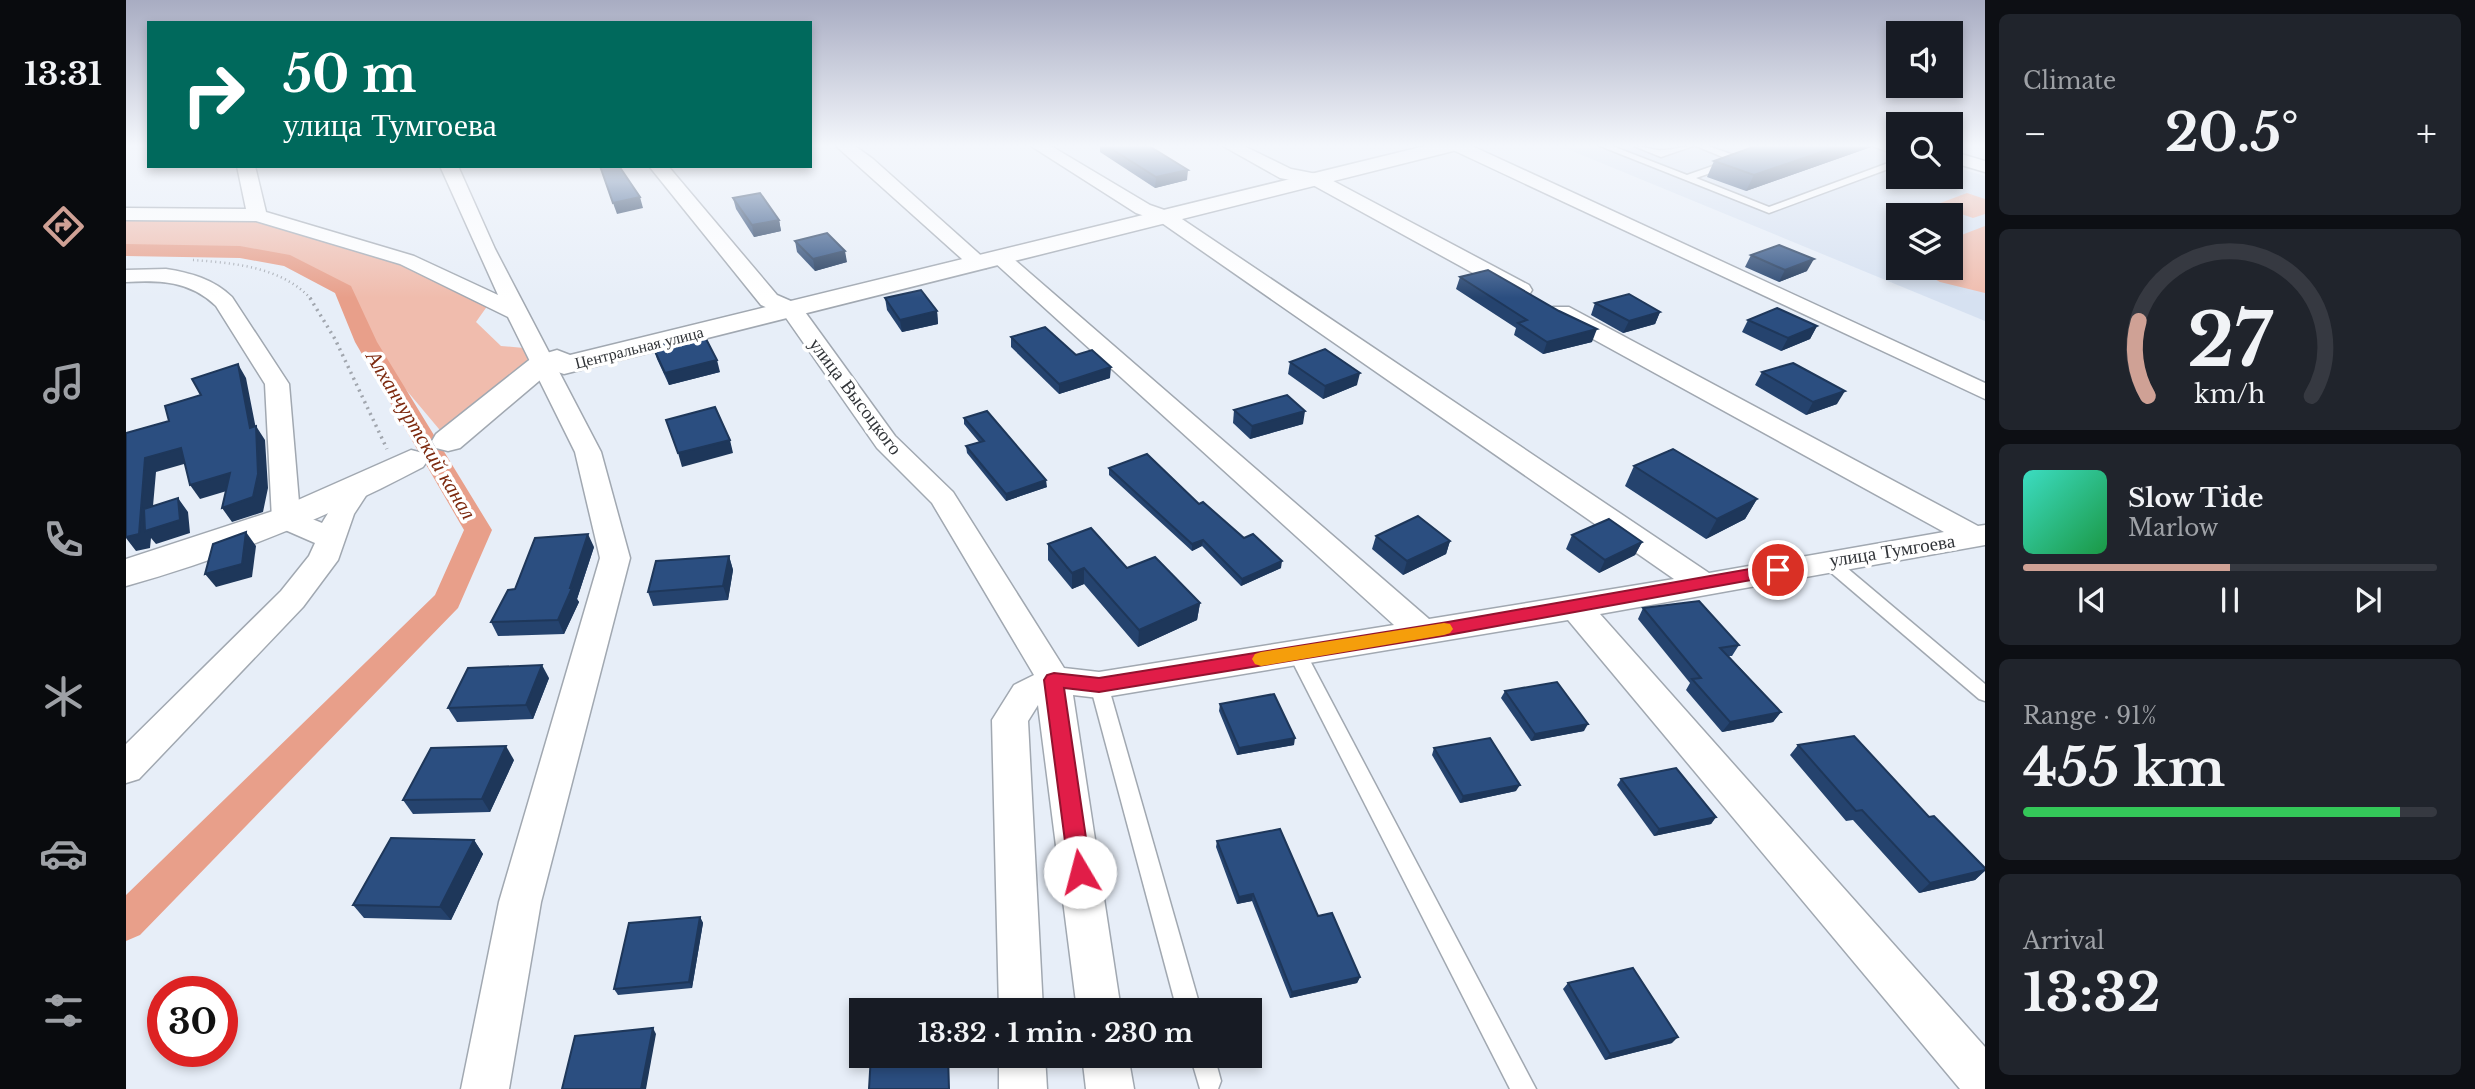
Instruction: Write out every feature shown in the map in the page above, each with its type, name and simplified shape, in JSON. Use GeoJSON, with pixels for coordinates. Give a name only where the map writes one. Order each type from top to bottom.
{"type":"FeatureCollection","features":[{"type":"Feature","properties":{"kind":"street"},"geometry":{"type":"LineString","coordinates":[[253,197],[257,215]]}},
{"type":"Feature","properties":{"kind":"street"},"geometry":{"type":"LineString","coordinates":[[463,197],[515,312],[550,361],[588,452],[615,558],[520,902],[485,1089]]}},
{"type":"Feature","properties":{"kind":"street","name":"улица Высоцкого"},"geometry":{"type":"LineString","coordinates":[[685,197],[780,305],[886,442],[943,498],[1054,680]]}},
{"type":"Feature","properties":{"kind":"street"},"geometry":{"type":"LineString","coordinates":[[907,197],[1423,632]]}},
{"type":"Feature","properties":{"kind":"street"},"geometry":{"type":"LineString","coordinates":[[1127,197],[1155,213],[1704,584]]}},
{"type":"Feature","properties":{"kind":"street","name":"Центральная улица"},"geometry":{"type":"LineString","coordinates":[[550,361],[564,365],[780,305],[982,258],[1209,197]]}},
{"type":"Feature","properties":{"kind":"street","name":"Центральная улица"},"geometry":{"type":"LineString","coordinates":[[982,258],[1155,213],[1232,197]]}},
{"type":"Feature","properties":{"kind":"street"},"geometry":{"type":"LineString","coordinates":[[1349,197],[1980,536]]}},
{"type":"Feature","properties":{"kind":"street"},"geometry":{"type":"LineString","coordinates":[[1568,197],[1985,392]]}},
{"type":"Feature","properties":{"kind":"street"},"geometry":{"type":"LineString","coordinates":[[126,214],[257,215],[407,260],[515,312]]}},
{"type":"Feature","properties":{"kind":"street"},"geometry":{"type":"LineString","coordinates":[[126,275],[168,276],[195,281],[215,291],[224,302],[277,384],[286,519]]}},
{"type":"Feature","properties":{"kind":"street"},"geometry":{"type":"LineString","coordinates":[[447,441],[550,361]]}},
{"type":"Feature","properties":{"kind":"street"},"geometry":{"type":"LineString","coordinates":[[126,573],[286,519],[357,488],[403,464]]}},
{"type":"Feature","properties":{"kind":"street"},"geometry":{"type":"LineString","coordinates":[[126,768],[292,599],[323,560],[340,514],[357,488]]}},
{"type":"Feature","properties":{"kind":"street"},"geometry":{"type":"LineString","coordinates":[[286,519],[330,538]]}},
{"type":"Feature","properties":{"kind":"street","name":"улица Тумгоева"},"geometry":{"type":"LineString","coordinates":[[1054,680],[1099,685],[1575,607],[1980,536]]}},
{"type":"Feature","properties":{"kind":"street"},"geometry":{"type":"LineString","coordinates":[[1575,607],[1985,1082]]}},
{"type":"Feature","properties":{"kind":"street"},"geometry":{"type":"LineString","coordinates":[[1021,998],[1010,720],[1026,695],[1054,680],[1097,998]]}},
{"type":"Feature","properties":{"kind":"street"},"geometry":{"type":"LineString","coordinates":[[1022,1068],[1023,1089]]}},
{"type":"Feature","properties":{"kind":"street"},"geometry":{"type":"LineString","coordinates":[[1107,1068],[1110,1089]]}},
{"type":"Feature","properties":{"kind":"lane"},"geometry":{"type":"LineString","coordinates":[[1735,197],[1769,210],[1805,197]]}},
{"type":"Feature","properties":{"kind":"lane"},"geometry":{"type":"LineString","coordinates":[[1828,561],[1985,694]]}},
{"type":"Feature","properties":{"kind":"lane"},"geometry":{"type":"LineString","coordinates":[[1297,653],[1523,1089]]}},
{"type":"Feature","properties":{"kind":"lane"},"geometry":{"type":"LineString","coordinates":[[1099,685],[1186,998]]}},
{"type":"Feature","properties":{"kind":"lane"},"geometry":{"type":"LineString","coordinates":[[1206,1068],[1209,1081]]}},
{"type":"Feature","properties":{"kind":"path"},"geometry":{"type":"LineString","coordinates":[[192,260],[233,263],[265,272],[301,288],[320,311],[403,464]]}},
{"type":"Feature","properties":{"kind":"shaded area"},"geometry":{"type":"Polygon","coordinates":[[[1683,197],[1985,197],[1985,321],[1683,197]]]}},
{"type":"Feature","properties":{"kind":"shaded area"},"geometry":{"type":"Polygon","coordinates":[[[1957,197],[1985,199],[1985,214],[1973,218],[1963,215],[1963,203],[1940,203],[1957,197]]]}},
{"type":"Feature","properties":{"kind":"shaded area"},"geometry":{"type":"Polygon","coordinates":[[[126,214],[257,215],[407,260],[488,305],[476,322],[501,346],[524,348],[528,358],[522,372],[444,435],[366,342],[344,290],[290,261],[240,252],[126,250],[126,214]]]}},
{"type":"Feature","properties":{"kind":"shaded area"},"geometry":{"type":"Polygon","coordinates":[[[1985,226],[1985,293],[1936,280],[1963,280],[1963,234],[1985,226]]]}},
{"type":"Feature","properties":{"kind":"building"},"geometry":{"type":"Polygon","coordinates":[[[611,197],[640,197],[613,203],[611,197]]]}},
{"type":"Feature","properties":{"kind":"building"},"geometry":{"type":"Polygon","coordinates":[[[763,197],[779,220],[752,225],[733,198],[763,197]]]}},
{"type":"Feature","properties":{"kind":"building"},"geometry":{"type":"Polygon","coordinates":[[[827,233],[845,251],[813,259],[795,241],[827,233]]]}},
{"type":"Feature","properties":{"kind":"building"},"geometry":{"type":"Polygon","coordinates":[[[1779,245],[1814,259],[1785,270],[1751,255],[1779,245]]]}},
{"type":"Feature","properties":{"kind":"building"},"geometry":{"type":"Polygon","coordinates":[[[1488,270],[1559,311],[1597,329],[1547,342],[1518,323],[1527,320],[1460,277],[1488,270]]]}},
{"type":"Feature","properties":{"kind":"building"},"geometry":{"type":"Polygon","coordinates":[[[921,290],[937,311],[900,320],[885,298],[921,290]]]}},
{"type":"Feature","properties":{"kind":"building"},"geometry":{"type":"Polygon","coordinates":[[[1629,294],[1660,312],[1629,321],[1595,303],[1629,294]]]}},
{"type":"Feature","properties":{"kind":"building"},"geometry":{"type":"Polygon","coordinates":[[[1777,308],[1817,326],[1788,338],[1748,320],[1777,308]]]}},
{"type":"Feature","properties":{"kind":"building"},"geometry":{"type":"Polygon","coordinates":[[[1045,327],[1076,355],[1092,350],[1111,367],[1059,384],[1011,337],[1045,327]]]}},
{"type":"Feature","properties":{"kind":"building"},"geometry":{"type":"Polygon","coordinates":[[[704,335],[717,360],[665,373],[653,347],[704,335]]]}},
{"type":"Feature","properties":{"kind":"building"},"geometry":{"type":"Polygon","coordinates":[[[1325,349],[1360,373],[1325,386],[1290,362],[1325,349]]]}},
{"type":"Feature","properties":{"kind":"building"},"geometry":{"type":"Polygon","coordinates":[[[1793,363],[1845,391],[1813,402],[1762,372],[1793,363]]]}},
{"type":"Feature","properties":{"kind":"building"},"geometry":{"type":"Polygon","coordinates":[[[238,364],[250,428],[256,426],[258,474],[253,497],[222,508],[230,473],[190,485],[181,448],[145,458],[139,534],[126,537],[126,433],[169,421],[165,406],[201,395],[192,379],[238,364]]]}},
{"type":"Feature","properties":{"kind":"building"},"geometry":{"type":"Polygon","coordinates":[[[1287,395],[1305,411],[1252,426],[1234,410],[1287,395]]]}},
{"type":"Feature","properties":{"kind":"building"},"geometry":{"type":"Polygon","coordinates":[[[715,407],[730,440],[678,453],[666,420],[715,407]]]}},
{"type":"Feature","properties":{"kind":"building"},"geometry":{"type":"Polygon","coordinates":[[[987,411],[1046,480],[1006,494],[966,446],[984,441],[964,418],[987,411]]]}},
{"type":"Feature","properties":{"kind":"building"},"geometry":{"type":"Polygon","coordinates":[[[1673,449],[1757,499],[1717,519],[1634,466],[1673,449]]]}},
{"type":"Feature","properties":{"kind":"building"},"geometry":{"type":"Polygon","coordinates":[[[1147,454],[1199,504],[1203,502],[1244,538],[1253,534],[1282,561],[1242,579],[1203,540],[1192,544],[1109,468],[1147,454]]]}},
{"type":"Feature","properties":{"kind":"building"},"geometry":{"type":"Polygon","coordinates":[[[178,498],[180,520],[145,531],[144,509],[178,498]]]}},
{"type":"Feature","properties":{"kind":"building"},"geometry":{"type":"Polygon","coordinates":[[[1418,516],[1450,541],[1407,561],[1376,536],[1418,516]]]}},
{"type":"Feature","properties":{"kind":"building"},"geometry":{"type":"Polygon","coordinates":[[[1609,519],[1642,542],[1605,560],[1572,535],[1609,519]]]}},
{"type":"Feature","properties":{"kind":"building"},"geometry":{"type":"Polygon","coordinates":[[[1091,528],[1127,568],[1155,557],[1200,603],[1139,630],[1084,568],[1072,573],[1048,544],[1091,528]]]}},
{"type":"Feature","properties":{"kind":"building"},"geometry":{"type":"Polygon","coordinates":[[[246,532],[242,564],[205,574],[213,544],[246,532]]]}},
{"type":"Feature","properties":{"kind":"building"},"geometry":{"type":"Polygon","coordinates":[[[588,534],[572,588],[558,620],[491,622],[508,590],[515,589],[535,538],[588,534]]]}},
{"type":"Feature","properties":{"kind":"building"},"geometry":{"type":"Polygon","coordinates":[[[729,556],[723,586],[648,592],[656,561],[729,556]]]}},
{"type":"Feature","properties":{"kind":"building"},"geometry":{"type":"Polygon","coordinates":[[[1699,601],[1739,645],[1720,648],[1781,712],[1730,722],[1692,679],[1701,678],[1643,608],[1699,601]]]}},
{"type":"Feature","properties":{"kind":"building"},"geometry":{"type":"Polygon","coordinates":[[[542,665],[526,705],[448,708],[468,668],[542,665]]]}},
{"type":"Feature","properties":{"kind":"building"},"geometry":{"type":"Polygon","coordinates":[[[1557,682],[1588,724],[1535,734],[1505,691],[1557,682]]]}},
{"type":"Feature","properties":{"kind":"building"},"geometry":{"type":"Polygon","coordinates":[[[1274,694],[1295,738],[1239,748],[1220,704],[1274,694]]]}},
{"type":"Feature","properties":{"kind":"building"},"geometry":{"type":"Polygon","coordinates":[[[1854,736],[1929,817],[1934,816],[1985,870],[1930,883],[1862,810],[1856,811],[1798,745],[1854,736]]]}},
{"type":"Feature","properties":{"kind":"building"},"geometry":{"type":"Polygon","coordinates":[[[1490,738],[1520,785],[1463,796],[1434,748],[1490,738]]]}},
{"type":"Feature","properties":{"kind":"building"},"geometry":{"type":"Polygon","coordinates":[[[506,746],[482,799],[403,800],[431,748],[506,746]]]}},
{"type":"Feature","properties":{"kind":"building"},"geometry":{"type":"Polygon","coordinates":[[[1676,768],[1716,817],[1659,829],[1621,779],[1676,768]]]}},
{"type":"Feature","properties":{"kind":"building"},"geometry":{"type":"Polygon","coordinates":[[[1280,829],[1318,916],[1332,913],[1360,977],[1292,992],[1253,894],[1239,897],[1217,841],[1280,829]]]}},
{"type":"Feature","properties":{"kind":"building"},"geometry":{"type":"Polygon","coordinates":[[[391,838],[474,840],[440,907],[353,905],[391,838]]]}},
{"type":"Feature","properties":{"kind":"building"},"geometry":{"type":"Polygon","coordinates":[[[700,917],[689,982],[614,989],[629,923],[700,917]]]}},
{"type":"Feature","properties":{"kind":"building"},"geometry":{"type":"Polygon","coordinates":[[[1633,968],[1678,1037],[1610,1054],[1568,983],[1633,968]]]}},
{"type":"Feature","properties":{"kind":"building"},"geometry":{"type":"Polygon","coordinates":[[[653,1028],[641,1089],[562,1089],[575,1036],[653,1028]]]}},
{"type":"Feature","properties":{"kind":"building"},"geometry":{"type":"Polygon","coordinates":[[[870,1068],[948,1068],[949,1089],[869,1089],[870,1068]]]}},
{"type":"Feature","properties":{"kind":"waterway","name":"Алханчуртский канал"},"geometry":{"type":"LineString","coordinates":[[126,250],[240,252],[290,261],[344,290],[366,342],[478,530],[447,601],[126,922]]}},
{"type":"Feature","properties":{"kind":"slow traffic"},"geometry":{"type":"LineString","coordinates":[[1261,659],[1444,629]]}},
{"type":"Feature","properties":{"kind":"route"},"geometry":{"type":"LineString","coordinates":[[1080,872],[1054,680],[1099,685],[1575,607],[1778,570]]}}]}
